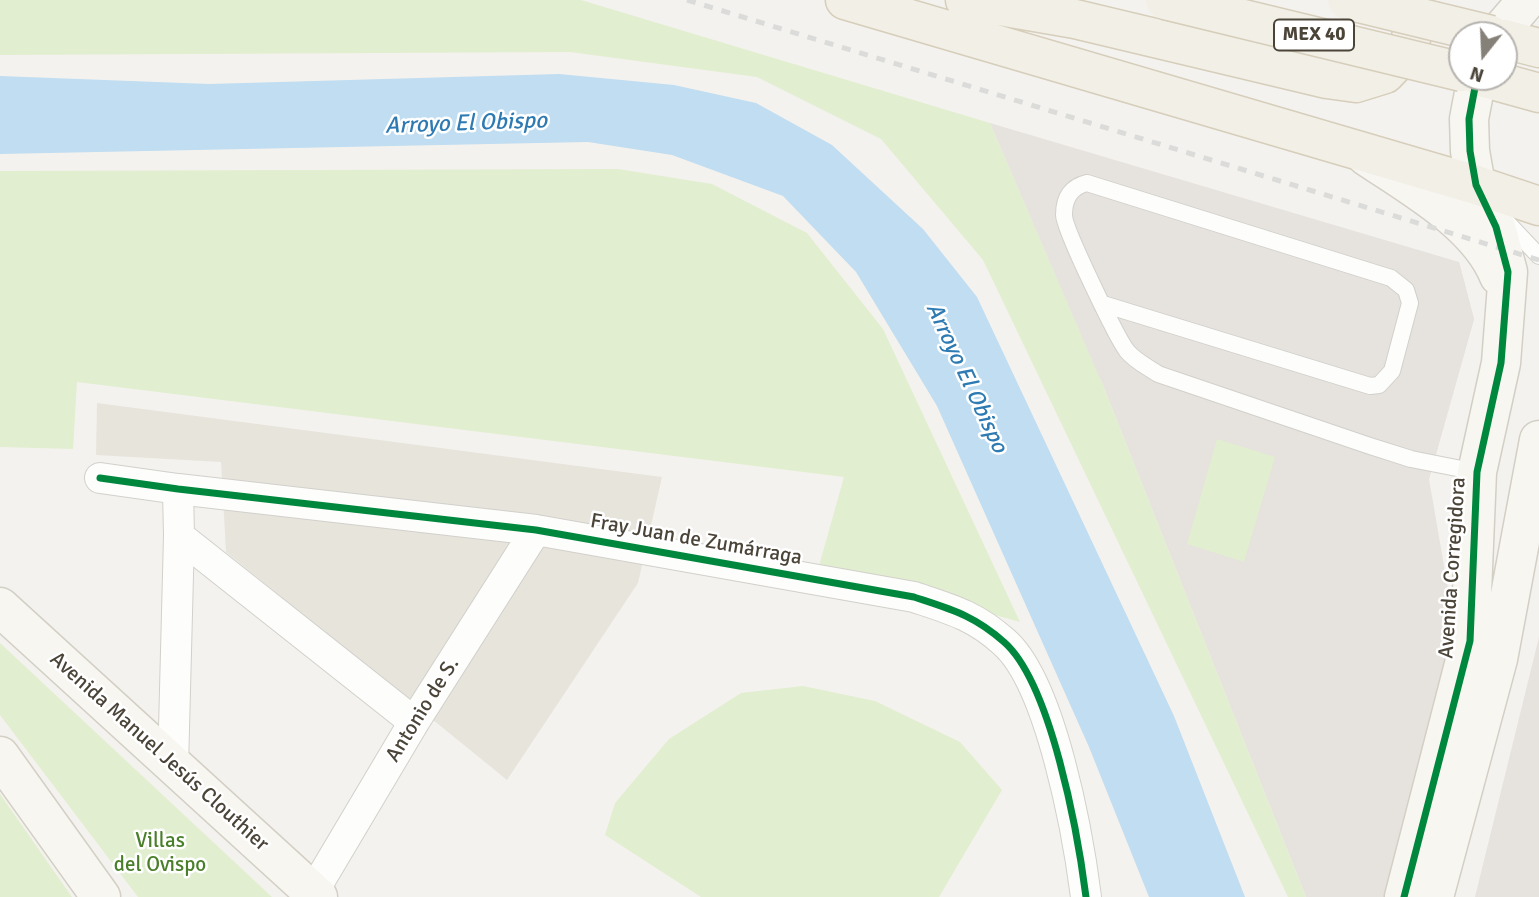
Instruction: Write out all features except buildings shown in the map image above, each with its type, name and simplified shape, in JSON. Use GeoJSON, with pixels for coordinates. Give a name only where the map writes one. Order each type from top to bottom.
{"type":"FeatureCollection","features":[{"type":"Feature","properties":{"kind":"main road"},"geometry":{"type":"LineString","coordinates":[[845,0],[1359,150],[1481,195],[1539,206]]}},
{"type":"Feature","properties":{"kind":"main road"},"geometry":{"type":"LineString","coordinates":[[965,0],[1075,19],[1326,79],[1356,83],[1385,74],[1406,52],[1416,24],[1412,0]]}},
{"type":"Feature","properties":{"kind":"main road","name":"MEX 40"},"geometry":{"type":"LineString","coordinates":[[1166,0],[1448,69]]}},
{"type":"Feature","properties":{"kind":"main road","name":"MEX 40"},"geometry":{"type":"LineString","coordinates":[[1347,0],[1448,25]]}},
{"type":"Feature","properties":{"kind":"main road"},"geometry":{"type":"LineString","coordinates":[[1518,43],[1539,48]]}},
{"type":"Feature","properties":{"kind":"main road"},"geometry":{"type":"LineString","coordinates":[[1518,87],[1539,93]]}},
{"type":"Feature","properties":{"kind":"street"},"geometry":{"type":"LineString","coordinates":[[1509,21],[1527,0]]}},
{"type":"Feature","properties":{"kind":"street","name":"Avenida Corregidora"},"geometry":{"type":"LineString","coordinates":[[1405,897],[1470,640],[1477,472],[1501,363],[1508,272],[1481,195],[1470,151],[1469,119],[1476,91]]}},
{"type":"Feature","properties":{"kind":"street"},"geometry":{"type":"LineString","coordinates":[[1359,150],[1454,218],[1478,243],[1496,268],[1506,295]]}},
{"type":"Feature","properties":{"kind":"street"},"geometry":{"type":"LineString","coordinates":[[1434,897],[1498,659],[1539,440]]}},
{"type":"Feature","properties":{"kind":"street","name":"Fray Juan de Zumárraga"},"geometry":{"type":"LineString","coordinates":[[100,478],[536,530],[914,597],[968,615],[1006,643],[1033,682],[1056,749],[1080,851],[1086,897]]}},
{"type":"Feature","properties":{"kind":"street"},"geometry":{"type":"LineString","coordinates":[[173,767],[178,489]]}},
{"type":"Feature","properties":{"kind":"street","name":"Antonio de S."},"geometry":{"type":"LineString","coordinates":[[316,895],[414,722],[536,530]]}},
{"type":"Feature","properties":{"kind":"street"},"geometry":{"type":"LineString","coordinates":[[179,536],[414,722]]}},
{"type":"Feature","properties":{"kind":"street","name":"Avenida Manuel Jesús Clouthier"},"geometry":{"type":"LineString","coordinates":[[0,607],[316,895]]}},
{"type":"Feature","properties":{"kind":"street"},"geometry":{"type":"LineString","coordinates":[[0,756],[100,897]]}},
{"type":"Feature","properties":{"kind":"lane"},"geometry":{"type":"LineString","coordinates":[[1103,304],[1370,386],[1379,385],[1392,371],[1410,303],[1406,290],[1391,278],[1087,183],[1077,185],[1070,192],[1063,216],[1068,234],[1103,304],[1128,352],[1158,374],[1411,459],[1477,472]]}},
{"type":"Feature","properties":{"kind":"lane"},"geometry":{"type":"LineString","coordinates":[[1481,195],[1539,256]]}},
{"type":"Feature","properties":{"kind":"shaded area"},"geometry":{"type":"Polygon","coordinates":[[[990,123],[1459,262],[1474,319],[1429,479],[1100,379],[990,123]]]}},
{"type":"Feature","properties":{"kind":"shaded area"},"geometry":{"type":"Polygon","coordinates":[[[1459,262],[1474,319],[1429,479],[1448,589],[1444,670],[1388,897],[1306,897],[1098,373],[1459,262]]]}},
{"type":"Feature","properties":{"kind":"shaded area"},"geometry":{"type":"Polygon","coordinates":[[[97,403],[662,477],[638,583],[507,780],[226,552],[221,462],[96,455],[97,403]]]}},
{"type":"Feature","properties":{"kind":"shaded area"},"geometry":{"type":"Polygon","coordinates":[[[1539,637],[1539,897],[1475,897],[1539,637]]]}},
{"type":"Feature","properties":{"kind":"green space"},"geometry":{"type":"Polygon","coordinates":[[[0,0],[581,0],[990,123],[1098,373],[1306,897],[1288,897],[983,260],[881,139],[757,77],[570,52],[0,55],[0,0]]]}},
{"type":"Feature","properties":{"kind":"green space"},"geometry":{"type":"Polygon","coordinates":[[[618,169],[712,184],[807,233],[883,329],[1020,622],[819,566],[844,477],[77,382],[73,449],[0,447],[0,171],[618,169]]]}},
{"type":"Feature","properties":{"kind":"green space"},"geometry":{"type":"Polygon","coordinates":[[[1217,439],[1275,457],[1244,562],[1187,544],[1217,439]]]}},
{"type":"Feature","properties":{"kind":"green space","name":"Villas del Ovispo"},"geometry":{"type":"Polygon","coordinates":[[[0,643],[272,897],[138,897],[0,715],[0,643]]]}},
{"type":"Feature","properties":{"kind":"green space"},"geometry":{"type":"Polygon","coordinates":[[[803,686],[875,701],[960,742],[1002,790],[939,897],[701,897],[605,835],[615,803],[669,739],[741,693],[803,686]]]}},
{"type":"Feature","properties":{"kind":"green space","name":"Villas del Ovispo"},"geometry":{"type":"Polygon","coordinates":[[[0,794],[72,897],[0,897],[0,794]]]}},
{"type":"Feature","properties":{"kind":"water","name":"Arroyo El Obispo"},"geometry":{"type":"Polygon","coordinates":[[[559,74],[674,85],[756,103],[832,145],[923,229],[977,297],[1174,716],[1245,897],[1149,897],[1089,747],[937,406],[856,272],[783,196],[672,155],[588,142],[0,154],[0,76],[209,84],[559,74]]]}},
{"type":"Feature","properties":{"kind":"railway"},"geometry":{"type":"LineString","coordinates":[[687,0],[1539,260]]}},
{"type":"Feature","properties":{"kind":"cycle path"},"geometry":{"type":"LineString","coordinates":[[1404,897],[1470,641],[1477,472],[1501,363],[1508,272],[1496,227],[1476,185],[1470,151],[1469,119],[1474,91]]}},
{"type":"Feature","properties":{"kind":"cycle path"},"geometry":{"type":"LineString","coordinates":[[100,478],[536,530],[914,597],[961,614],[982,625],[1004,642],[1021,662],[1036,690],[1060,761],[1086,897]]}}]}
